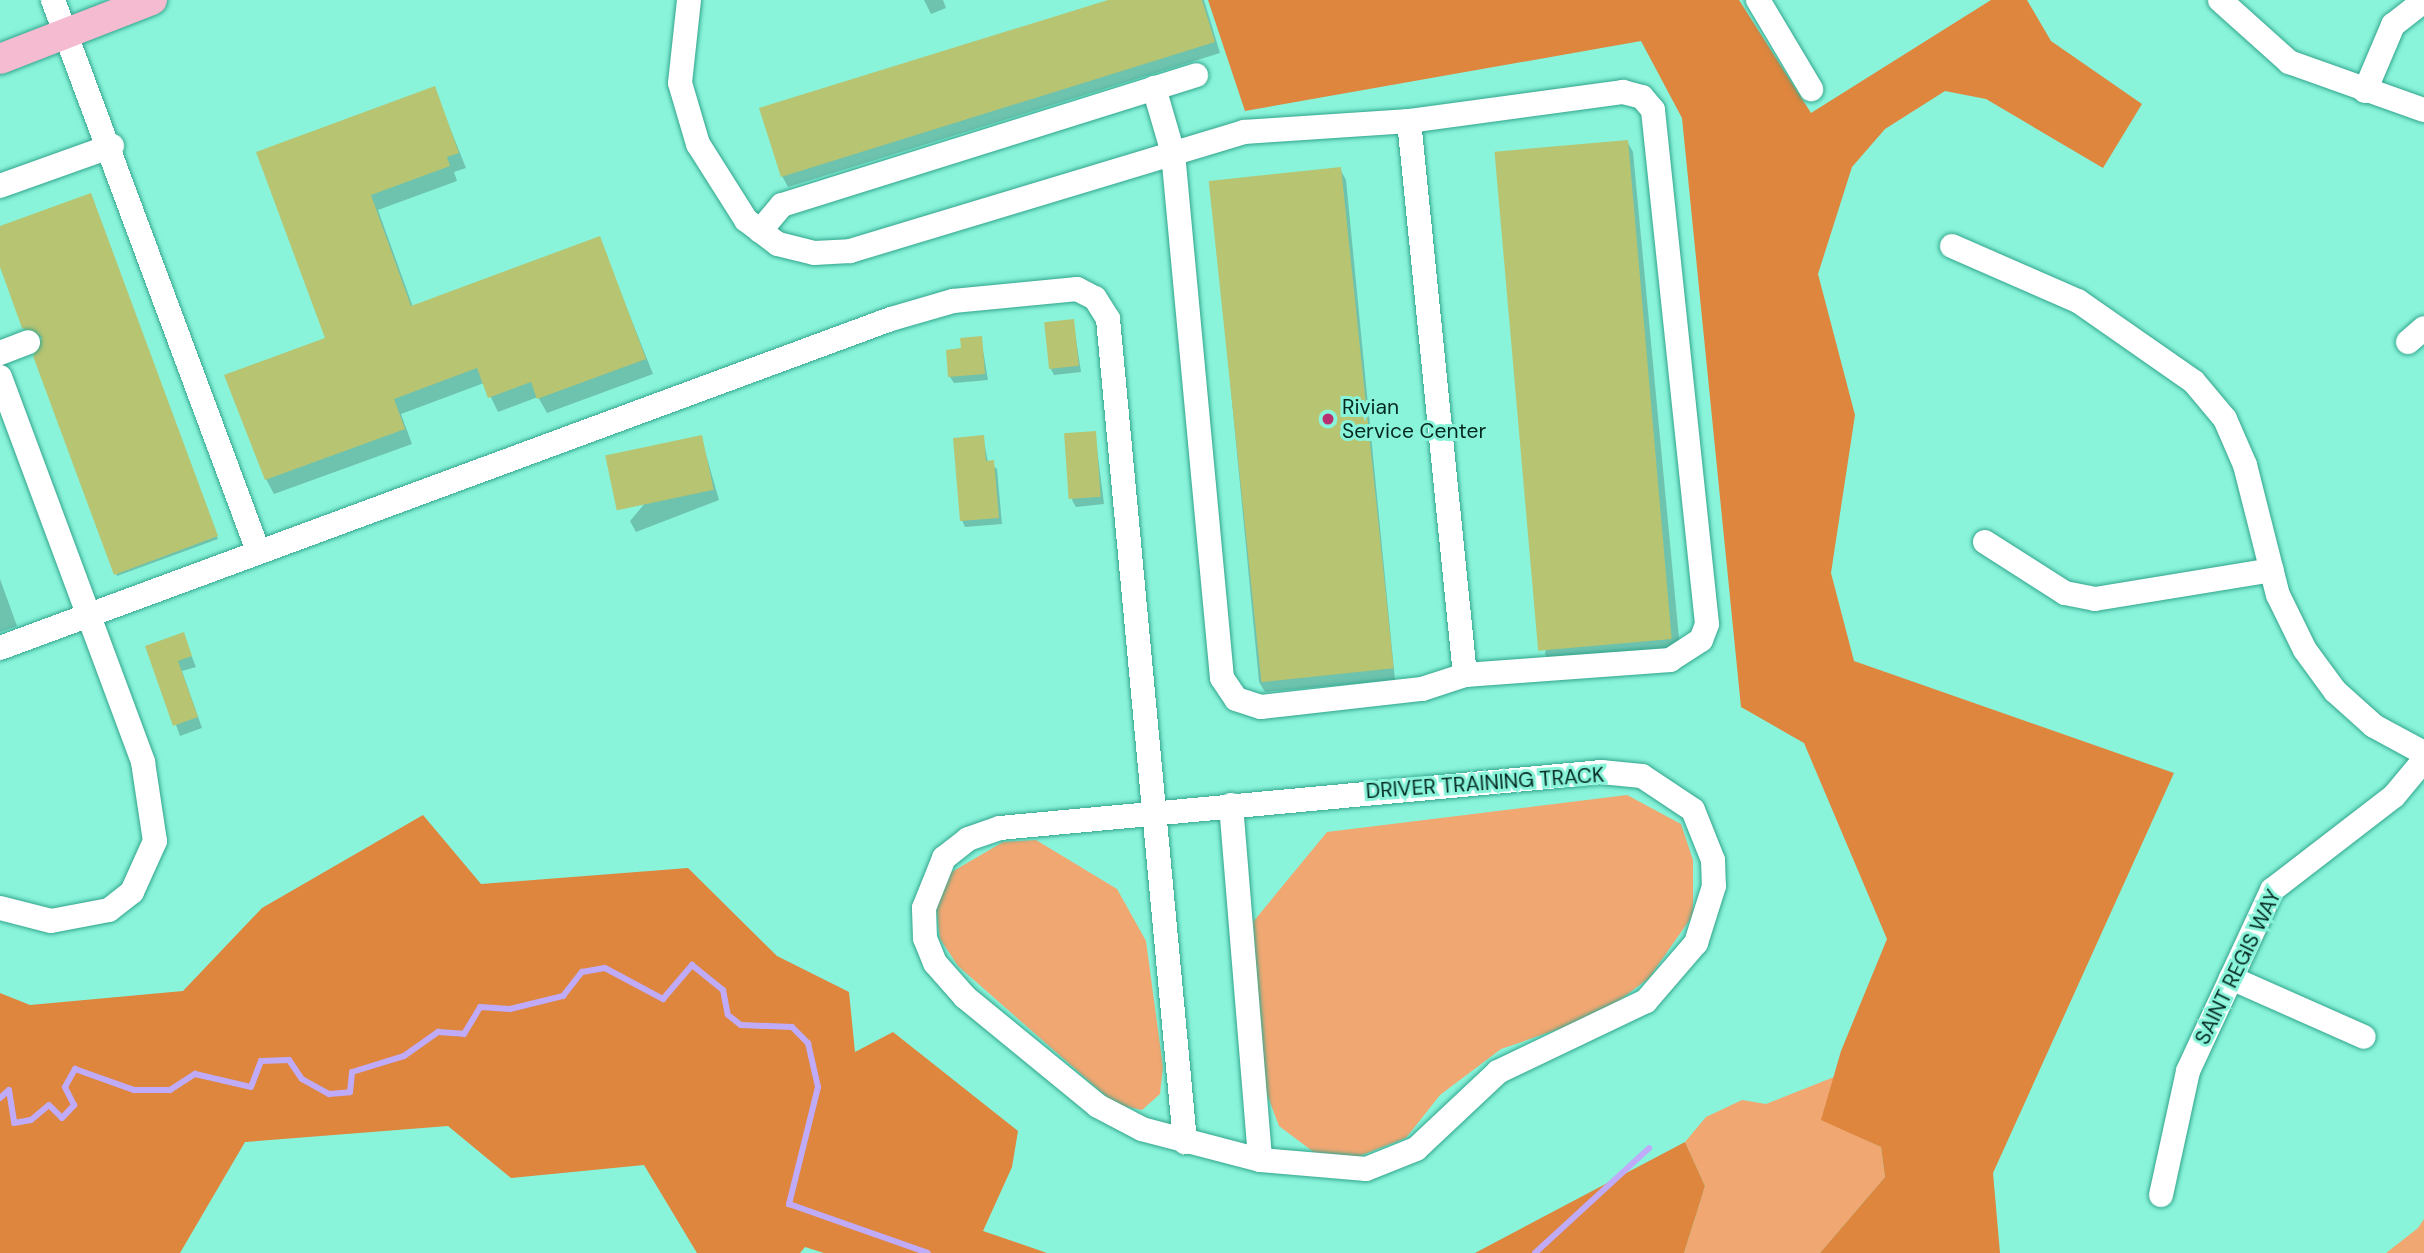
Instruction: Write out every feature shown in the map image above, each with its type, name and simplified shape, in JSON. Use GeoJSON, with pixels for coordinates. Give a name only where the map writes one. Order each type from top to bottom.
{"type":"FeatureCollection","features":[{"type":"Feature","properties":{"kind":"main road"},"geometry":{"type":"LineString","coordinates":[[0,59],[152,0]]}},
{"type":"Feature","properties":{"kind":"street"},"geometry":{"type":"LineString","coordinates":[[53,0],[112,146],[258,551]]}},
{"type":"Feature","properties":{"kind":"street"},"geometry":{"type":"LineString","coordinates":[[689,0],[679,59],[684,105],[730,201],[760,232],[814,253],[850,251],[1173,153],[1244,132],[1409,121],[1623,92],[1642,97],[1653,110],[1660,142],[1707,624],[1701,640],[1670,660],[1465,676],[1422,689],[1261,708],[1236,699],[1222,678],[1173,153],[1154,88]]}},
{"type":"Feature","properties":{"kind":"street"},"geometry":{"type":"LineString","coordinates":[[1758,0],[1811,89]]}},
{"type":"Feature","properties":{"kind":"street"},"geometry":{"type":"LineString","coordinates":[[2220,0],[2288,62],[2424,110]]}},
{"type":"Feature","properties":{"kind":"street"},"geometry":{"type":"LineString","coordinates":[[2365,91],[2393,25],[2424,1]]}},
{"type":"Feature","properties":{"kind":"street"},"geometry":{"type":"LineString","coordinates":[[760,232],[782,205],[1196,75]]}},
{"type":"Feature","properties":{"kind":"street"},"geometry":{"type":"LineString","coordinates":[[1409,121],[1465,676]]}},
{"type":"Feature","properties":{"kind":"street"},"geometry":{"type":"LineString","coordinates":[[0,186],[112,146]]}},
{"type":"Feature","properties":{"kind":"street"},"geometry":{"type":"LineString","coordinates":[[1952,246],[2078,300],[2194,383],[2225,419],[2245,465],[2272,570],[2305,650],[2335,691],[2374,726],[2424,753]]}},
{"type":"Feature","properties":{"kind":"street"},"geometry":{"type":"LineString","coordinates":[[0,648],[891,319],[953,301],[1077,289],[1095,298],[1108,319],[1185,1142]]}},
{"type":"Feature","properties":{"kind":"street"},"geometry":{"type":"LineString","coordinates":[[0,353],[27,342]]}},
{"type":"Feature","properties":{"kind":"street"},"geometry":{"type":"LineString","coordinates":[[0,377],[9,429],[88,614],[144,762],[155,841],[132,892],[108,911],[51,921],[0,908]]}},
{"type":"Feature","properties":{"kind":"street"},"geometry":{"type":"LineString","coordinates":[[1985,542],[2065,593],[2095,599],[2272,570]]}},
{"type":"Feature","properties":{"kind":"street","name":"SAINT REGIS WAY"},"geometry":{"type":"LineString","coordinates":[[2161,1195],[2188,1071],[2272,890],[2394,796],[2424,760]]}},
{"type":"Feature","properties":{"kind":"street","name":"DRIVER TRAINING TRACK"},"geometry":{"type":"LineString","coordinates":[[1601,772],[1642,776],[1669,790],[1693,810],[1713,860],[1710,911],[1696,943],[1646,1001],[1498,1072],[1416,1149],[1391,1162],[1339,1171],[1260,1160],[1185,1142],[1098,1106],[965,996],[935,962],[925,938],[931,880],[944,858],[968,839],[1000,828],[1231,805],[1601,772]]}},
{"type":"Feature","properties":{"kind":"street"},"geometry":{"type":"LineString","coordinates":[[1231,805],[1260,1160]]}},
{"type":"Feature","properties":{"kind":"street"},"geometry":{"type":"LineString","coordinates":[[2231,978],[2364,1037]]}},
{"type":"Feature","properties":{"kind":"shaded area"},"geometry":{"type":"Polygon","coordinates":[[[1208,0],[1739,0],[1811,113],[1991,0],[2027,0],[2051,41],[2142,104],[2103,168],[1986,99],[1945,91],[1885,129],[1852,167],[1818,274],[1855,415],[1831,573],[1854,661],[2174,773],[1993,1173],[2000,1253],[1820,1253],[1885,1177],[1881,1147],[1821,1120],[1841,1051],[1887,939],[1804,743],[1741,707],[1682,118],[1641,41],[1245,111],[1208,0]]]}},
{"type":"Feature","properties":{"kind":"shaded area"},"geometry":{"type":"Polygon","coordinates":[[[1627,795],[1681,824],[1693,860],[1693,915],[1649,978],[1600,1015],[1501,1049],[1440,1095],[1406,1138],[1357,1157],[1315,1153],[1279,1126],[1265,1089],[1253,922],[1327,832],[1627,795]]]}},
{"type":"Feature","properties":{"kind":"shaded area"},"geometry":{"type":"Polygon","coordinates":[[[423,815],[481,884],[688,868],[777,956],[849,992],[855,1052],[893,1032],[1018,1131],[1012,1167],[983,1231],[1047,1253],[824,1253],[805,1247],[800,1253],[697,1253],[644,1165],[511,1178],[448,1126],[245,1142],[180,1253],[0,1253],[0,993],[30,1005],[183,991],[262,908],[423,815]]]}},
{"type":"Feature","properties":{"kind":"shaded area"},"geometry":{"type":"Polygon","coordinates":[[[1036,840],[1117,889],[1146,941],[1163,1067],[1160,1094],[1142,1110],[1115,1104],[958,966],[940,939],[936,904],[950,873],[1003,842],[1036,840]]]}},
{"type":"Feature","properties":{"kind":"shaded area"},"geometry":{"type":"Polygon","coordinates":[[[1834,1077],[1822,1119],[1881,1147],[1885,1177],[1820,1253],[1684,1253],[1705,1186],[1685,1142],[1706,1117],[1742,1100],[1766,1104],[1834,1077]]]}},
{"type":"Feature","properties":{"kind":"shaded area"},"geometry":{"type":"Polygon","coordinates":[[[1685,1142],[1705,1186],[1684,1253],[1475,1253],[1685,1142]]]}},
{"type":"Feature","properties":{"kind":"shaded area"},"geometry":{"type":"Polygon","coordinates":[[[2424,1219],[2424,1253],[2386,1253],[2418,1228],[2424,1219]]]}},
{"type":"Feature","properties":{"kind":"building"},"geometry":{"type":"Polygon","coordinates":[[[1108,0],[1202,0],[1215,42],[781,177],[759,108],[1108,0]]]}},
{"type":"Feature","properties":{"kind":"building"},"geometry":{"type":"Polygon","coordinates":[[[435,86],[459,153],[447,157],[450,166],[371,195],[411,306],[600,236],[646,359],[537,399],[531,382],[488,398],[477,368],[394,399],[405,429],[265,480],[224,375],[325,338],[256,152],[435,86]]]}},
{"type":"Feature","properties":{"kind":"building"},"geometry":{"type":"Polygon","coordinates":[[[1628,140],[1672,639],[1538,651],[1495,152],[1628,140]]]}},
{"type":"Feature","properties":{"kind":"building"},"geometry":{"type":"Polygon","coordinates":[[[1341,167],[1394,668],[1261,682],[1209,181],[1341,167]]]}},
{"type":"Feature","properties":{"kind":"building"},"geometry":{"type":"Polygon","coordinates":[[[91,193],[218,536],[114,575],[33,356],[42,337],[22,328],[0,267],[0,226],[91,193]]]}},
{"type":"Feature","properties":{"kind":"building"},"geometry":{"type":"Polygon","coordinates":[[[1074,319],[1079,366],[1049,369],[1044,322],[1074,319]]]}},
{"type":"Feature","properties":{"kind":"building"},"geometry":{"type":"Polygon","coordinates":[[[982,336],[985,374],[948,377],[946,350],[961,348],[960,338],[982,336]]]}},
{"type":"Feature","properties":{"kind":"building"},"geometry":{"type":"Polygon","coordinates":[[[1096,431],[1101,497],[1069,499],[1064,433],[1096,431]]]}},
{"type":"Feature","properties":{"kind":"building"},"geometry":{"type":"Polygon","coordinates":[[[702,435],[714,490],[617,510],[605,456],[702,435]]]}},
{"type":"Feature","properties":{"kind":"building"},"geometry":{"type":"Polygon","coordinates":[[[984,435],[986,461],[994,460],[999,518],[960,521],[953,438],[984,435]]]}},
{"type":"Feature","properties":{"kind":"building"},"geometry":{"type":"Polygon","coordinates":[[[184,632],[192,656],[178,661],[198,717],[173,726],[145,646],[184,632]]]}},
{"type":"Feature","properties":{"kind":"waterway"},"geometry":{"type":"LineString","coordinates":[[0,1098],[9,1090],[14,1123],[31,1120],[49,1105],[62,1118],[74,1105],[65,1087],[75,1069],[134,1090],[170,1090],[195,1074],[251,1087],[261,1061],[289,1060],[302,1079],[329,1094],[350,1092],[352,1072],[404,1056],[438,1032],[464,1034],[480,1007],[510,1009],[563,996],[582,972],[605,968],[663,999],[692,965],[723,990],[728,1015],[741,1025],[792,1027],[808,1043],[818,1087],[789,1204],[928,1253]]}},
{"type":"Feature","properties":{"kind":"waterway"},"geometry":{"type":"LineString","coordinates":[[1535,1253],[1649,1148]]}},
{"type":"Feature","properties":{"kind":"place","name":"Rivian Service Center"},"geometry":{"type":"Point","coordinates":[1328,419]}}]}
